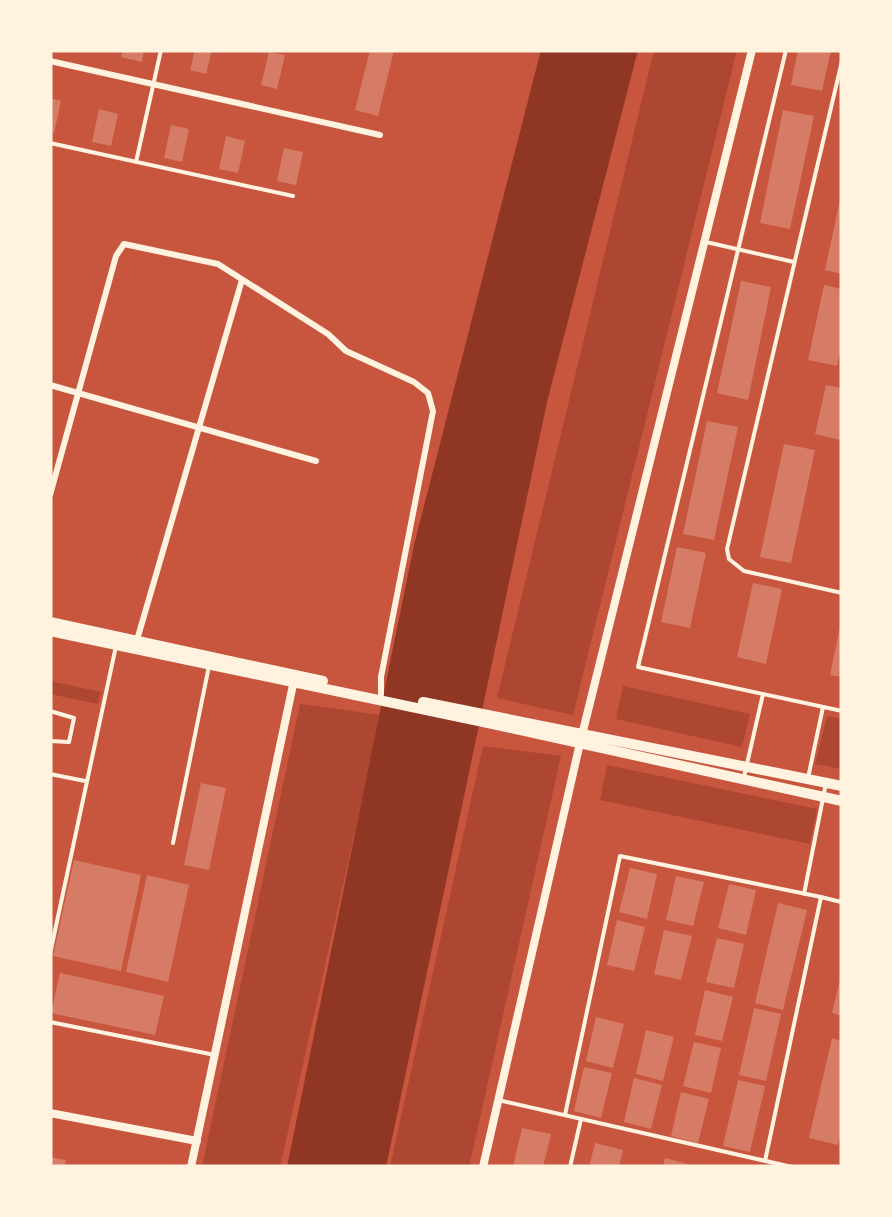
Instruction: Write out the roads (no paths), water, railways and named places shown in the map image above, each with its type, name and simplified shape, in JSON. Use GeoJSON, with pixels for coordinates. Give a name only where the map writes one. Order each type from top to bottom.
{"type":"FeatureCollection","features":[{"type":"Feature","properties":{"kind":"main road"},"geometry":{"type":"LineString","coordinates":[[50,622],[210,661]]}},
{"type":"Feature","properties":{"kind":"main road"},"geometry":{"type":"LineString","coordinates":[[50,631],[117,641],[745,773],[842,801]]}},
{"type":"Feature","properties":{"kind":"main road"},"geometry":{"type":"LineString","coordinates":[[745,773],[842,786]]}},
{"type":"Feature","properties":{"kind":"street"},"geometry":{"type":"LineString","coordinates":[[483,1167],[581,738],[752,50]]}},
{"type":"Feature","properties":{"kind":"street"},"geometry":{"type":"LineString","coordinates":[[50,61],[380,135]]}},
{"type":"Feature","properties":{"kind":"street"},"geometry":{"type":"LineString","coordinates":[[50,495],[116,256],[124,244],[218,264],[328,334],[346,352],[414,382],[428,393],[433,411],[380,697]]}},
{"type":"Feature","properties":{"kind":"street"},"geometry":{"type":"LineString","coordinates":[[137,641],[242,280]]}},
{"type":"Feature","properties":{"kind":"street"},"geometry":{"type":"LineString","coordinates":[[50,384],[316,461]]}},
{"type":"Feature","properties":{"kind":"street"},"geometry":{"type":"LineString","coordinates":[[191,1167],[294,679]]}},
{"type":"Feature","properties":{"kind":"street"},"geometry":{"type":"LineString","coordinates":[[50,1113],[196,1141]]}},
{"type":"Feature","properties":{"kind":"lane"},"geometry":{"type":"LineString","coordinates":[[136,162],[161,50]]}},
{"type":"Feature","properties":{"kind":"lane"},"geometry":{"type":"LineString","coordinates":[[786,50],[638,667],[842,711]]}},
{"type":"Feature","properties":{"kind":"lane"},"geometry":{"type":"LineString","coordinates":[[842,61],[727,549],[729,559],[744,572],[842,593]]}},
{"type":"Feature","properties":{"kind":"lane"},"geometry":{"type":"LineString","coordinates":[[50,143],[293,196]]}},
{"type":"Feature","properties":{"kind":"lane"},"geometry":{"type":"LineString","coordinates":[[705,242],[794,262]]}},
{"type":"Feature","properties":{"kind":"lane"},"geometry":{"type":"LineString","coordinates":[[50,954],[117,641]]}},
{"type":"Feature","properties":{"kind":"lane"},"geometry":{"type":"LineString","coordinates":[[173,843],[210,661]]}},
{"type":"Feature","properties":{"kind":"lane"},"geometry":{"type":"LineString","coordinates":[[745,773],[763,694]]}},
{"type":"Feature","properties":{"kind":"lane"},"geometry":{"type":"LineString","coordinates":[[805,793],[823,707]]}},
{"type":"Feature","properties":{"kind":"lane"},"geometry":{"type":"LineString","coordinates":[[50,711],[74,718],[69,742],[50,741]]}},
{"type":"Feature","properties":{"kind":"lane"},"geometry":{"type":"LineString","coordinates":[[50,774],[87,782]]}},
{"type":"Feature","properties":{"kind":"lane"},"geometry":{"type":"LineString","coordinates":[[804,894],[826,783]]}},
{"type":"Feature","properties":{"kind":"lane"},"geometry":{"type":"LineString","coordinates":[[565,1115],[620,856],[842,901]]}},
{"type":"Feature","properties":{"kind":"lane"},"geometry":{"type":"LineString","coordinates":[[765,1161],[821,897]]}},
{"type":"Feature","properties":{"kind":"lane"},"geometry":{"type":"LineString","coordinates":[[50,1022],[215,1056]]}},
{"type":"Feature","properties":{"kind":"lane"},"geometry":{"type":"LineString","coordinates":[[498,1100],[792,1167]]}},
{"type":"Feature","properties":{"kind":"lane"},"geometry":{"type":"LineString","coordinates":[[570,1167],[581,1119]]}}]}
